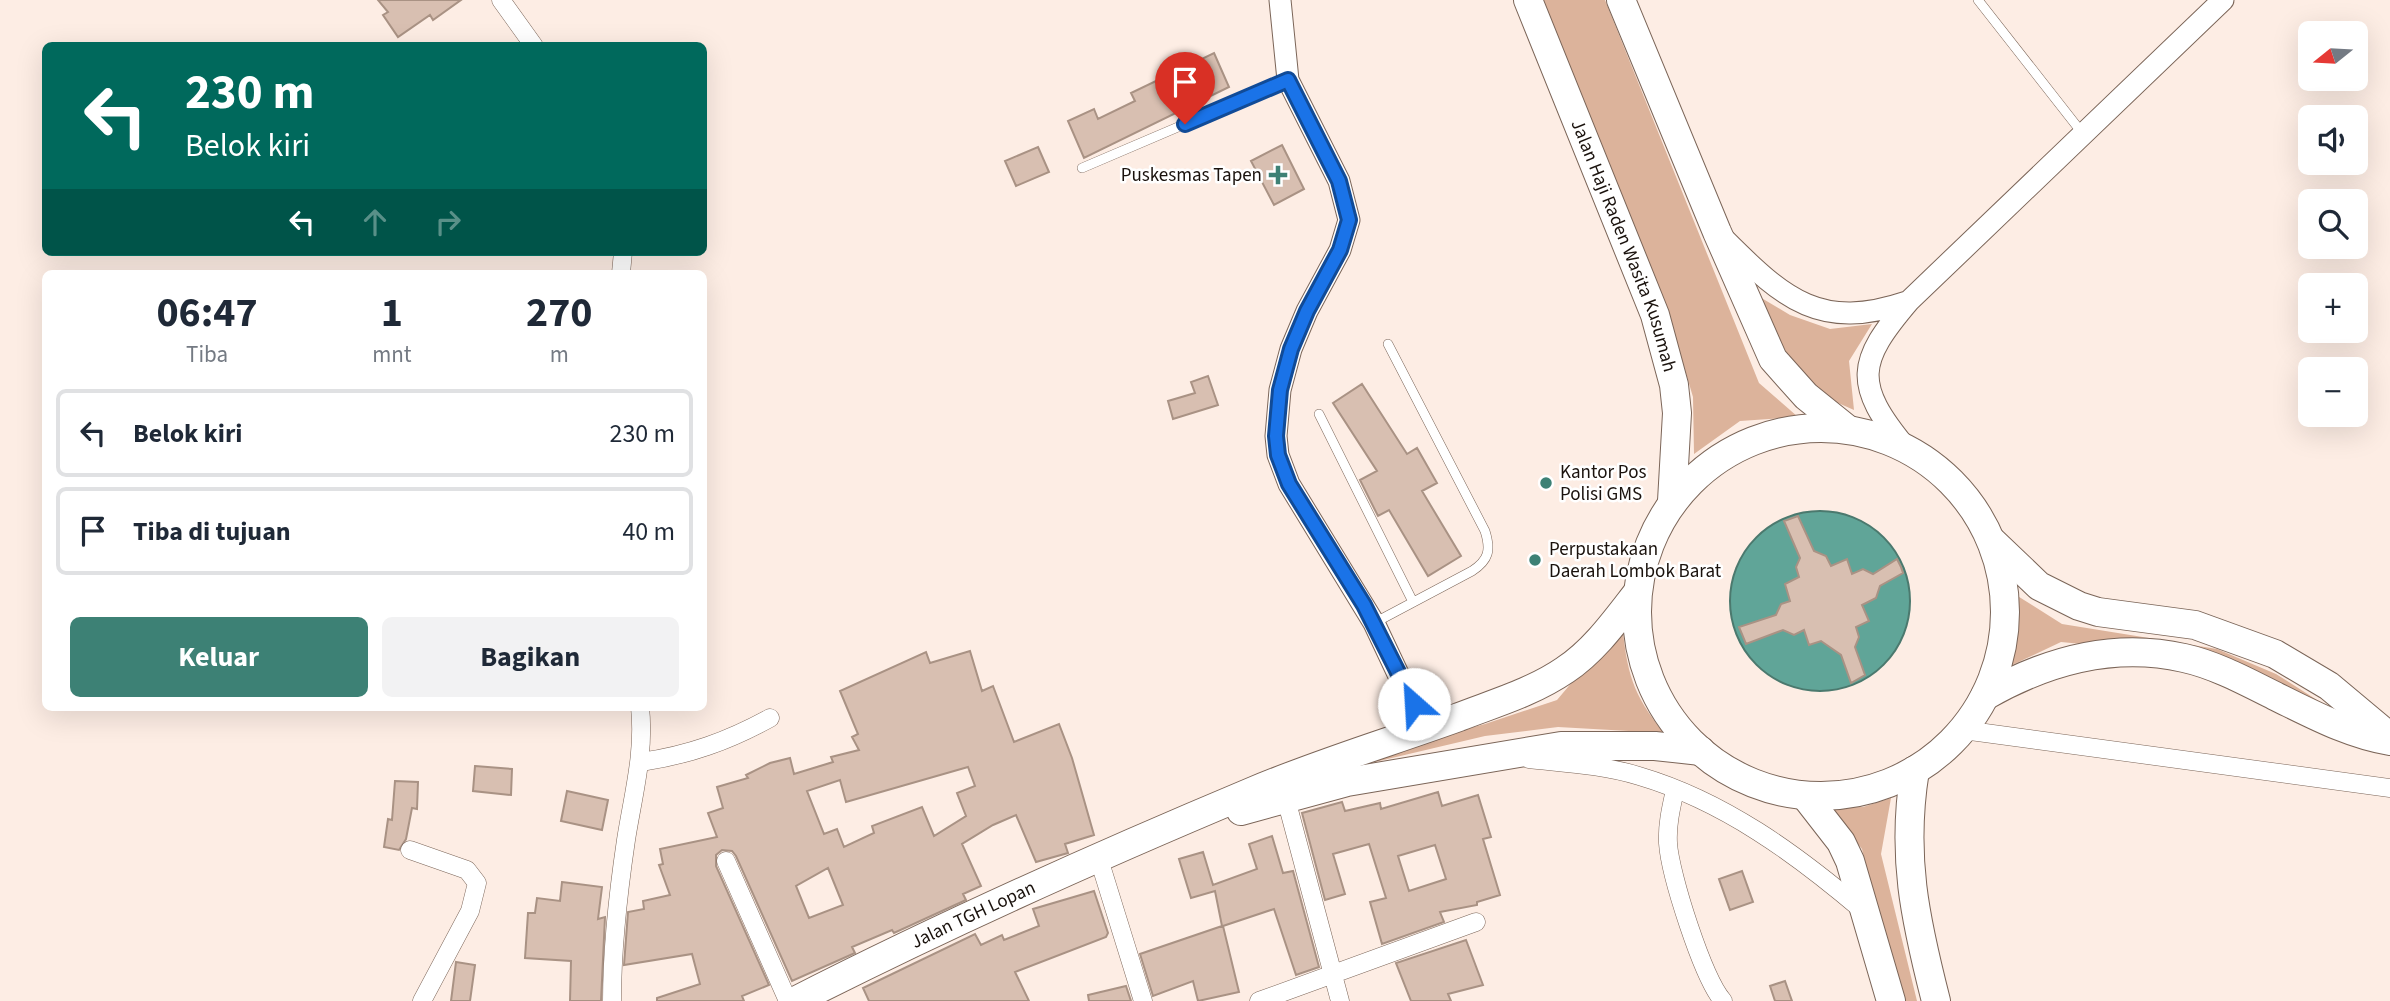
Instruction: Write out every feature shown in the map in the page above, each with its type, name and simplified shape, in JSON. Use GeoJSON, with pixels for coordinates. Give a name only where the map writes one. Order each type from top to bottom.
{"type":"FeatureCollection","features":[{"type":"Feature","properties":{"kind":"highway"},"geometry":{"type":"LineString","coordinates":[[1622,0],[1717,232],[1773,359],[1806,396],[1847,429]]}},
{"type":"Feature","properties":{"kind":"highway","name":"Jalan Haji Raden Wasita Kusumah"},"geometry":{"type":"LineString","coordinates":[[1532,6],[1655,315],[1667,356],[1677,413],[1672,501]]}},
{"type":"Feature","properties":{"kind":"highway"},"geometry":{"type":"LineString","coordinates":[[1989,537],[2004,590],[2002,645],[1985,696],[1964,730],[1935,758],[1900,780],[1854,794],[1807,797],[1774,791],[1743,779],[1701,751],[1669,717],[1653,688],[1642,658],[1637,626],[1637,593],[1649,545],[1672,501],[1707,466],[1750,441],[1798,428],[1847,429],[1877,436],[1906,448],[1950,481],[1968,502],[1989,537],[2015,566],[2039,586],[2078,606],[2098,612],[2196,625],[2275,654],[2321,680],[2390,739]]}},
{"type":"Feature","properties":{"kind":"highway"},"geometry":{"type":"LineString","coordinates":[[1154,834],[1286,799],[1424,729],[1511,698],[1567,669],[1609,630],[1637,593]]}},
{"type":"Feature","properties":{"kind":"highway"},"geometry":{"type":"LineString","coordinates":[[1985,696],[2057,662],[2120,652],[2150,653],[2203,664],[2341,728],[2390,739]]}},
{"type":"Feature","properties":{"kind":"highway"},"geometry":{"type":"LineString","coordinates":[[1154,834],[1344,769],[1499,755],[1561,746],[1655,746],[1701,751]]}},
{"type":"Feature","properties":{"kind":"highway"},"geometry":{"type":"LineString","coordinates":[[1915,770],[1908,815],[1909,871],[1936,1001]]}},
{"type":"Feature","properties":{"kind":"highway"},"geometry":{"type":"LineString","coordinates":[[1807,797],[1841,842],[1850,861],[1891,1001]]}},
{"type":"Feature","properties":{"kind":"highway","name":"Jalan TGH Lopan"},"geometry":{"type":"LineString","coordinates":[[795,1001],[946,925],[1098,856],[1154,834]]}},
{"type":"Feature","properties":{"kind":"street"},"geometry":{"type":"LineString","coordinates":[[501,0],[531,42]]}},
{"type":"Feature","properties":{"kind":"street"},"geometry":{"type":"LineString","coordinates":[[1280,0],[1282,49],[1288,80],[1339,181],[1349,220],[1340,250],[1307,311],[1291,349],[1280,390],[1276,436],[1278,455],[1289,484],[1374,623],[1424,729]]}},
{"type":"Feature","properties":{"kind":"street"},"geometry":{"type":"LineString","coordinates":[[1906,448],[1881,418],[1872,398],[1868,368],[1881,337],[1909,301],[2223,0]]}},
{"type":"Feature","properties":{"kind":"street"},"geometry":{"type":"LineString","coordinates":[[1717,232],[1775,286],[1816,308],[1855,315],[1875,313],[1909,301]]}},
{"type":"Feature","properties":{"kind":"street"},"geometry":{"type":"LineString","coordinates":[[612,1001],[612,953],[622,867],[641,762],[640,711]]}},
{"type":"Feature","properties":{"kind":"street"},"geometry":{"type":"LineString","coordinates":[[641,762],[673,757],[715,745],[770,718]]}},
{"type":"Feature","properties":{"kind":"street"},"geometry":{"type":"LineString","coordinates":[[1964,730],[2390,788]]}},
{"type":"Feature","properties":{"kind":"street"},"geometry":{"type":"LineString","coordinates":[[1499,755],[1610,769],[1640,776],[1675,790],[1724,813],[1801,858],[1868,915]]}},
{"type":"Feature","properties":{"kind":"street"},"geometry":{"type":"LineString","coordinates":[[1675,790],[1669,819],[1672,868],[1705,965],[1723,1001]]}},
{"type":"Feature","properties":{"kind":"street"},"geometry":{"type":"LineString","coordinates":[[1286,799],[1340,1001]]}},
{"type":"Feature","properties":{"kind":"street"},"geometry":{"type":"LineString","coordinates":[[410,850],[467,870],[477,883],[470,911],[422,1001]]}},
{"type":"Feature","properties":{"kind":"street"},"geometry":{"type":"LineString","coordinates":[[1098,856],[1143,1001]]}},
{"type":"Feature","properties":{"kind":"street"},"geometry":{"type":"LineString","coordinates":[[726,862],[788,1001]]}},
{"type":"Feature","properties":{"kind":"street"},"geometry":{"type":"LineString","coordinates":[[1259,1001],[1476,922]]}},
{"type":"Feature","properties":{"kind":"lane"},"geometry":{"type":"LineString","coordinates":[[1978,0],[2084,135]]}},
{"type":"Feature","properties":{"kind":"lane"},"geometry":{"type":"LineString","coordinates":[[1082,168],[1288,80]]}},
{"type":"Feature","properties":{"kind":"lane"},"geometry":{"type":"LineString","coordinates":[[1374,623],[1472,571],[1484,561],[1489,550],[1485,531],[1388,344]]}},
{"type":"Feature","properties":{"kind":"lane"},"geometry":{"type":"LineString","coordinates":[[1319,414],[1413,602]]}},
{"type":"Feature","properties":{"kind":"shaded area"},"geometry":{"type":"Polygon","coordinates":[[[1540,0],[1605,0],[1759,383],[1798,417],[1740,421],[1694,454],[1693,397],[1674,333],[1540,0]]]}},
{"type":"Feature","properties":{"kind":"shaded area"},"geometry":{"type":"Polygon","coordinates":[[[1753,293],[1790,315],[1830,329],[1872,324],[1849,361],[1854,410],[1795,384],[1753,293]]]}},
{"type":"Feature","properties":{"kind":"shaded area"},"geometry":{"type":"Polygon","coordinates":[[[2016,595],[2062,624],[2217,649],[2276,674],[2339,714],[2197,655],[2061,642],[2010,666],[2016,595]]]}},
{"type":"Feature","properties":{"kind":"shaded area"},"geometry":{"type":"Polygon","coordinates":[[[1622,623],[1633,682],[1645,706],[1664,733],[1558,727],[1485,736],[1358,766],[1355,758],[1485,724],[1557,700],[1622,623]]]}},
{"type":"Feature","properties":{"kind":"shaded area"},"geometry":{"type":"Polygon","coordinates":[[[1891,798],[1881,854],[1917,1001],[1900,1001],[1862,849],[1830,808],[1863,807],[1891,798]]]}},
{"type":"Feature","properties":{"kind":"water"},"geometry":{"type":"Polygon","coordinates":[[[1820,511],[1854,518],[1883,538],[1903,567],[1910,601],[1903,635],[1883,664],[1854,684],[1820,691],[1786,684],[1757,664],[1737,635],[1730,601],[1737,567],[1757,538],[1786,518],[1820,511]]]}},
{"type":"Feature","properties":{"kind":"building"},"geometry":{"type":"Polygon","coordinates":[[[378,0],[461,0],[433,20],[430,15],[398,37],[383,15],[388,12],[378,0]]]}},
{"type":"Feature","properties":{"kind":"building"},"geometry":{"type":"Polygon","coordinates":[[[1214,53],[1229,87],[1084,158],[1068,121],[1094,109],[1098,119],[1135,101],[1131,93],[1214,53]]]}},
{"type":"Feature","properties":{"kind":"building","name":"Puskesmas Tapen"},"geometry":{"type":"Polygon","coordinates":[[[1282,145],[1304,189],[1274,205],[1251,161],[1282,145]]]}},
{"type":"Feature","properties":{"kind":"building"},"geometry":{"type":"Polygon","coordinates":[[[1038,147],[1049,172],[1016,186],[1005,161],[1038,147]]]}},
{"type":"Feature","properties":{"kind":"building"},"geometry":{"type":"Polygon","coordinates":[[[1208,376],[1218,405],[1173,419],[1168,401],[1195,393],[1191,382],[1208,376]]]}},
{"type":"Feature","properties":{"kind":"building"},"geometry":{"type":"Polygon","coordinates":[[[1362,384],[1407,454],[1417,448],[1437,483],[1422,491],[1461,556],[1428,576],[1389,510],[1378,516],[1360,480],[1377,471],[1333,403],[1362,384]]]}},
{"type":"Feature","properties":{"kind":"building"},"geometry":{"type":"Polygon","coordinates":[[[1798,516],[1814,551],[1826,556],[1831,566],[1847,559],[1852,574],[1863,569],[1873,574],[1897,559],[1903,573],[1880,586],[1876,598],[1862,605],[1869,621],[1856,627],[1859,637],[1855,647],[1865,675],[1851,683],[1841,655],[1821,641],[1809,645],[1804,630],[1794,635],[1783,630],[1746,644],[1739,627],[1776,615],[1781,604],[1790,601],[1785,584],[1799,577],[1796,567],[1800,558],[1784,521],[1798,516]]]}},
{"type":"Feature","properties":{"kind":"building"},"geometry":{"type":"Polygon","coordinates":[[[970,651],[982,691],[993,686],[1014,742],[1059,724],[1072,758],[1094,835],[1065,844],[1068,853],[1036,862],[1016,815],[993,825],[962,844],[981,886],[963,894],[966,900],[894,933],[892,930],[852,947],[855,953],[792,981],[736,856],[732,851],[722,850],[716,855],[716,866],[769,985],[742,996],[744,1001],[657,1001],[657,998],[700,984],[692,954],[624,965],[628,912],[644,909],[643,901],[670,895],[659,865],[663,864],[660,849],[717,837],[708,813],[723,808],[717,787],[748,778],[746,775],[770,763],[790,758],[794,774],[833,762],[831,757],[859,750],[852,737],[858,734],[840,691],[926,652],[930,663],[970,651]],[[968,767],[846,802],[840,780],[807,791],[824,834],[837,829],[844,847],[874,833],[872,826],[922,807],[934,836],[966,816],[957,793],[975,786],[968,767]],[[828,868],[796,886],[809,918],[843,905],[828,868]]]}},
{"type":"Feature","properties":{"kind":"building"},"geometry":{"type":"Polygon","coordinates":[[[475,766],[512,769],[511,795],[473,791],[475,766]]]}},
{"type":"Feature","properties":{"kind":"building"},"geometry":{"type":"Polygon","coordinates":[[[395,781],[418,782],[417,809],[412,808],[406,839],[399,850],[384,847],[388,819],[392,820],[395,781]]]}},
{"type":"Feature","properties":{"kind":"building"},"geometry":{"type":"Polygon","coordinates":[[[567,791],[608,800],[602,830],[561,821],[567,791]]]}},
{"type":"Feature","properties":{"kind":"building"},"geometry":{"type":"Polygon","coordinates":[[[1438,792],[1442,806],[1478,795],[1491,837],[1483,839],[1500,895],[1477,902],[1477,905],[1440,912],[1444,922],[1382,944],[1370,902],[1386,898],[1369,844],[1333,854],[1345,894],[1325,900],[1302,813],[1342,802],[1345,811],[1380,803],[1381,809],[1438,792]],[[1435,845],[1398,856],[1409,891],[1446,879],[1435,845]]]}},
{"type":"Feature","properties":{"kind":"building"},"geometry":{"type":"Polygon","coordinates":[[[1272,836],[1283,873],[1293,871],[1319,967],[1296,975],[1274,909],[1223,926],[1239,992],[1198,1001],[1193,981],[1153,996],[1140,954],[1222,926],[1215,891],[1191,898],[1179,859],[1203,852],[1213,885],[1257,869],[1249,844],[1272,836]]]}},
{"type":"Feature","properties":{"kind":"building"},"geometry":{"type":"Polygon","coordinates":[[[1742,871],[1753,902],[1730,910],[1719,879],[1742,871]]]}},
{"type":"Feature","properties":{"kind":"building"},"geometry":{"type":"Polygon","coordinates":[[[562,882],[602,887],[598,919],[605,917],[601,1001],[570,1001],[571,961],[525,958],[528,913],[535,913],[537,898],[560,901],[562,882]]]}},
{"type":"Feature","properties":{"kind":"building"},"geometry":{"type":"Polygon","coordinates":[[[1094,891],[1108,933],[1106,937],[1015,972],[1029,1001],[869,1001],[863,988],[975,934],[981,945],[1002,935],[1004,940],[1039,926],[1033,909],[1094,891]]]}},
{"type":"Feature","properties":{"kind":"building"},"geometry":{"type":"Polygon","coordinates":[[[1466,940],[1483,985],[1448,994],[1451,1001],[1411,1001],[1396,963],[1466,940]]]}},
{"type":"Feature","properties":{"kind":"building"},"geometry":{"type":"Polygon","coordinates":[[[456,962],[475,965],[470,1001],[451,1001],[456,962]]]}},
{"type":"Feature","properties":{"kind":"building"},"geometry":{"type":"Polygon","coordinates":[[[1785,981],[1792,1001],[1775,1001],[1770,986],[1785,981]]]}},
{"type":"Feature","properties":{"kind":"building"},"geometry":{"type":"Polygon","coordinates":[[[1126,986],[1131,1001],[1089,1001],[1088,995],[1126,986]]]}},
{"type":"Feature","properties":{"kind":"place","name":"Puskesmas Tapen"},"geometry":{"type":"Point","coordinates":[1278,175]}},
{"type":"Feature","properties":{"kind":"place","name":"Kantor Pos Polisi GMS"},"geometry":{"type":"Point","coordinates":[1546,483]}},
{"type":"Feature","properties":{"kind":"place","name":"Perpustakaan Daerah Lombok Barat"},"geometry":{"type":"Point","coordinates":[1535,560]}},
{"type":"Feature","properties":{"kind":"route"},"geometry":{"type":"LineString","coordinates":[[1185,124],[1288,80],[1345,196],[1349,220],[1347,232],[1331,269],[1307,311],[1291,349],[1280,390],[1276,436],[1278,455],[1289,484],[1364,605],[1414,704]]}}]}
